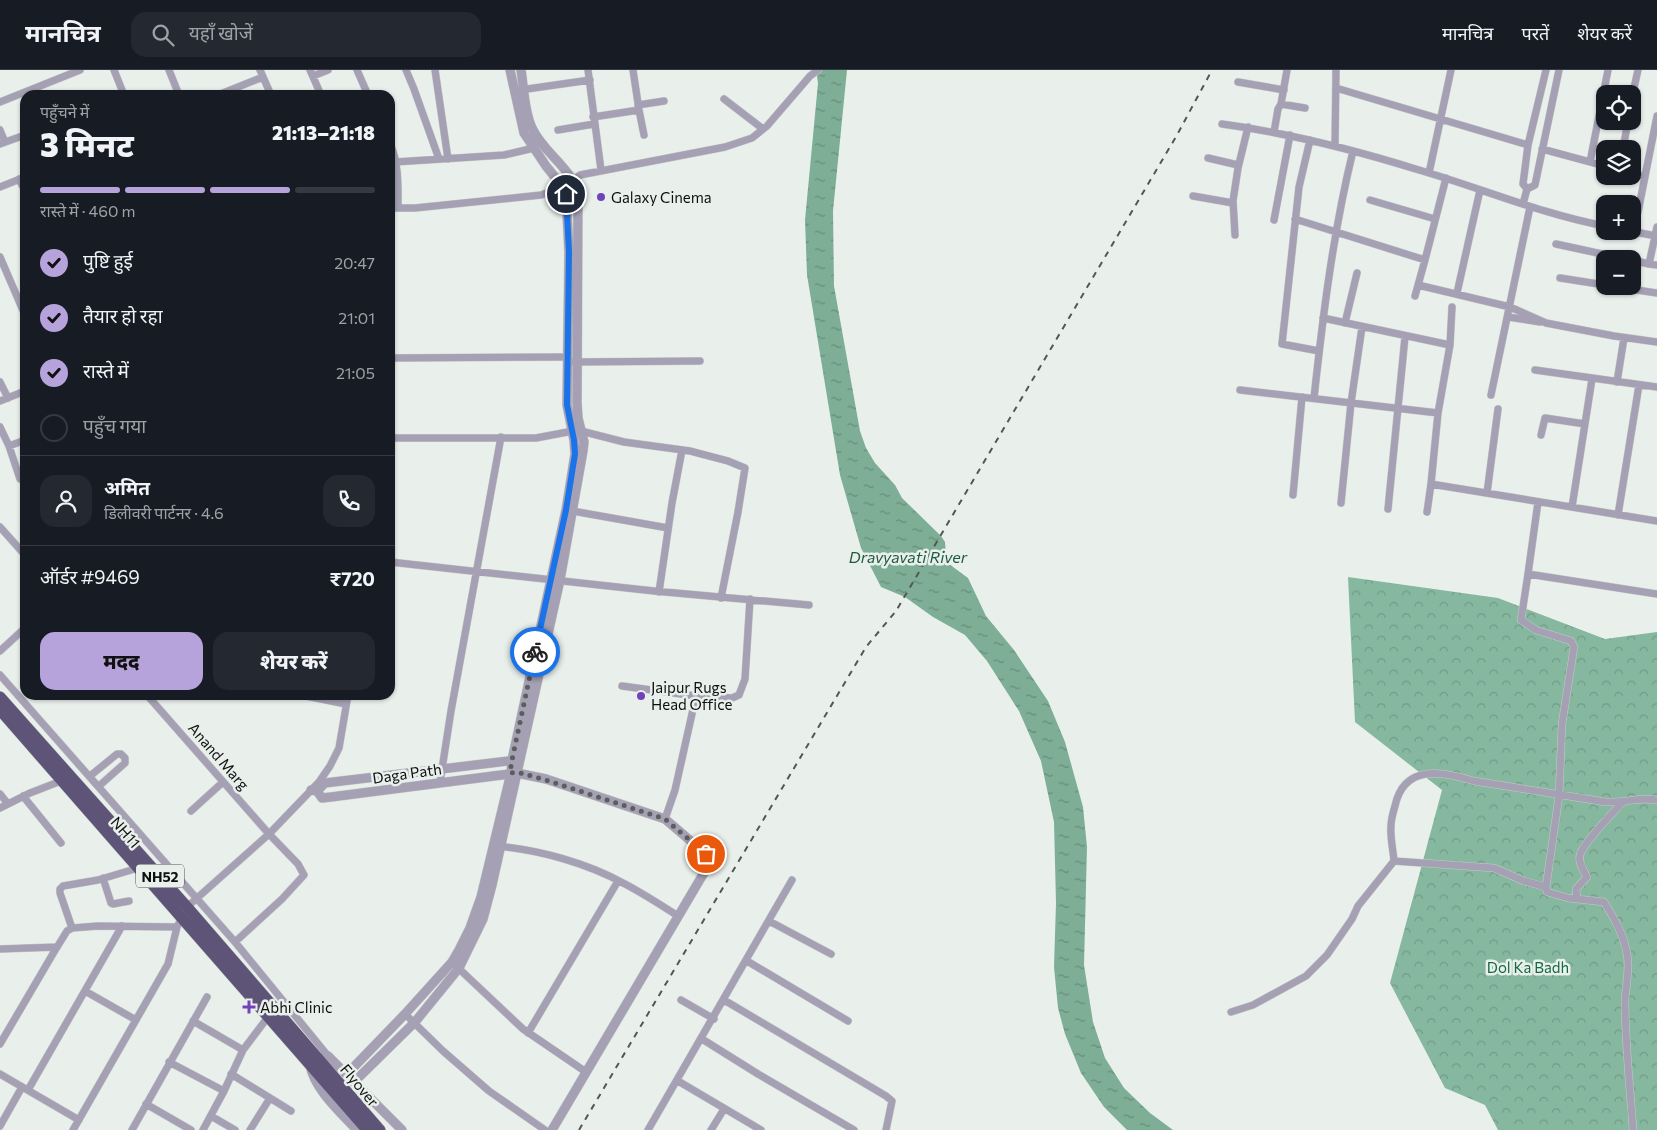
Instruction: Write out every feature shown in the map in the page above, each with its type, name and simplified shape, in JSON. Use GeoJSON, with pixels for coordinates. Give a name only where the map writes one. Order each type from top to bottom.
{"type":"FeatureCollection","features":[{"type":"Feature","properties":{"kind":"highway","name":"NH52"},"geometry":{"type":"LineString","coordinates":[[0,697],[191,903],[318,1059]]}},
{"type":"Feature","properties":{"kind":"highway","name":"NH11"},"geometry":{"type":"LineString","coordinates":[[0,710],[138,868],[179,922],[268,1017],[318,1059]]}},
{"type":"Feature","properties":{"kind":"highway","name":"Flyover"},"geometry":{"type":"LineString","coordinates":[[318,1059],[367,1130]]}},
{"type":"Feature","properties":{"kind":"highway","name":"Flyover"},"geometry":{"type":"LineString","coordinates":[[318,1059],[380,1130]]}},
{"type":"Feature","properties":{"kind":"street"},"geometry":{"type":"LineString","coordinates":[[30,90],[80,70]]}},
{"type":"Feature","properties":{"kind":"street"},"geometry":{"type":"LineString","coordinates":[[114,70],[122,90]]}},
{"type":"Feature","properties":{"kind":"street"},"geometry":{"type":"LineString","coordinates":[[169,70],[177,90]]}},
{"type":"Feature","properties":{"kind":"street"},"geometry":{"type":"LineString","coordinates":[[319,90],[312,73],[328,70]]}},
{"type":"Feature","properties":{"kind":"street"},"geometry":{"type":"LineString","coordinates":[[357,70],[366,90]]}},
{"type":"Feature","properties":{"kind":"street"},"geometry":{"type":"LineString","coordinates":[[406,70],[440,159]]}},
{"type":"Feature","properties":{"kind":"street"},"geometry":{"type":"LineString","coordinates":[[435,70],[448,159]]}},
{"type":"Feature","properties":{"kind":"street"},"geometry":{"type":"LineString","coordinates":[[347,1074],[452,962],[470,928],[497,846],[569,511],[578,418],[578,195],[574,179],[542,144],[532,128],[520,90],[510,70]]}},
{"type":"Feature","properties":{"kind":"street"},"geometry":{"type":"LineString","coordinates":[[521,70],[520,90],[524,133],[546,166],[563,186],[566,194],[569,252],[566,359],[567,405],[577,431]]}},
{"type":"Feature","properties":{"kind":"street"},"geometry":{"type":"LineString","coordinates":[[588,70],[601,170]]}},
{"type":"Feature","properties":{"kind":"street"},"geometry":{"type":"LineString","coordinates":[[633,70],[644,135]]}},
{"type":"Feature","properties":{"kind":"street"},"geometry":{"type":"LineString","coordinates":[[534,148],[504,155],[395,162],[398,179],[398,208],[415,208],[541,195],[563,186],[580,174],[725,147],[752,138],[763,129],[789,102],[810,76],[818,70]]}},
{"type":"Feature","properties":{"kind":"street"},"geometry":{"type":"LineString","coordinates":[[1274,132],[1287,70]]}},
{"type":"Feature","properties":{"kind":"street"},"geometry":{"type":"LineString","coordinates":[[1335,146],[1336,70]]}},
{"type":"Feature","properties":{"kind":"street"},"geometry":{"type":"LineString","coordinates":[[1429,173],[1451,70]]}},
{"type":"Feature","properties":{"kind":"street"},"geometry":{"type":"LineString","coordinates":[[1491,395],[1510,307],[1527,206],[1527,190],[1523,184],[1528,145],[1546,70]]}},
{"type":"Feature","properties":{"kind":"street"},"geometry":{"type":"LineString","coordinates":[[1527,190],[1535,185],[1559,70]]}},
{"type":"Feature","properties":{"kind":"street"},"geometry":{"type":"LineString","coordinates":[[1590,162],[1608,70]]}},
{"type":"Feature","properties":{"kind":"street"},"geometry":{"type":"LineString","coordinates":[[1635,85],[1638,70]]}},
{"type":"Feature","properties":{"kind":"street"},"geometry":{"type":"LineString","coordinates":[[229,90],[262,74],[269,90]]}},
{"type":"Feature","properties":{"kind":"street"},"geometry":{"type":"LineString","coordinates":[[520,90],[590,80]]}},
{"type":"Feature","properties":{"kind":"street"},"geometry":{"type":"LineString","coordinates":[[1238,82],[1284,90]]}},
{"type":"Feature","properties":{"kind":"street"},"geometry":{"type":"LineString","coordinates":[[1336,88],[1528,145]]}},
{"type":"Feature","properties":{"kind":"street"},"geometry":{"type":"LineString","coordinates":[[0,102],[20,94]]}},
{"type":"Feature","properties":{"kind":"street"},"geometry":{"type":"LineString","coordinates":[[724,99],[763,129]]}},
{"type":"Feature","properties":{"kind":"street"},"geometry":{"type":"LineString","coordinates":[[558,130],[664,101]]}},
{"type":"Feature","properties":{"kind":"street"},"geometry":{"type":"LineString","coordinates":[[1281,104],[1305,108]]}},
{"type":"Feature","properties":{"kind":"street"},"geometry":{"type":"LineString","coordinates":[[1641,197],[1656,132],[1657,116]]}},
{"type":"Feature","properties":{"kind":"street"},"geometry":{"type":"LineString","coordinates":[[1222,124],[1290,135],[1335,146],[1446,178],[1558,216],[1596,224]]}},
{"type":"Feature","properties":{"kind":"street"},"geometry":{"type":"LineString","coordinates":[[1235,235],[1233,203],[1238,165],[1248,127]]}},
{"type":"Feature","properties":{"kind":"street"},"geometry":{"type":"LineString","coordinates":[[0,130],[2,143],[20,137]]}},
{"type":"Feature","properties":{"kind":"street"},"geometry":{"type":"LineString","coordinates":[[1274,220],[1290,135]]}},
{"type":"Feature","properties":{"kind":"street"},"geometry":{"type":"LineString","coordinates":[[1310,140],[1299,187],[1282,344],[1320,351]]}},
{"type":"Feature","properties":{"kind":"street"},"geometry":{"type":"LineString","coordinates":[[1542,149],[1596,164]]}},
{"type":"Feature","properties":{"kind":"street"},"geometry":{"type":"LineString","coordinates":[[1314,398],[1323,318],[1336,233],[1353,152]]}},
{"type":"Feature","properties":{"kind":"street"},"geometry":{"type":"LineString","coordinates":[[1208,158],[1238,165]]}},
{"type":"Feature","properties":{"kind":"street"},"geometry":{"type":"LineString","coordinates":[[1641,176],[1645,177]]}},
{"type":"Feature","properties":{"kind":"street"},"geometry":{"type":"LineString","coordinates":[[1415,296],[1446,178]]}},
{"type":"Feature","properties":{"kind":"street"},"geometry":{"type":"LineString","coordinates":[[0,186],[20,179]]}},
{"type":"Feature","properties":{"kind":"street"},"geometry":{"type":"LineString","coordinates":[[1457,294],[1480,190]]}},
{"type":"Feature","properties":{"kind":"street"},"geometry":{"type":"LineString","coordinates":[[1193,196],[1233,203]]}},
{"type":"Feature","properties":{"kind":"street"},"geometry":{"type":"LineString","coordinates":[[1370,200],[1436,219]]}},
{"type":"Feature","properties":{"kind":"street"},"geometry":{"type":"LineString","coordinates":[[1295,219],[1425,260]]}},
{"type":"Feature","properties":{"kind":"street"},"geometry":{"type":"LineString","coordinates":[[1649,264],[1657,227]]}},
{"type":"Feature","properties":{"kind":"street"},"geometry":{"type":"LineString","coordinates":[[1641,233],[1656,236]]}},
{"type":"Feature","properties":{"kind":"street"},"geometry":{"type":"LineString","coordinates":[[1556,244],[1596,253]]}},
{"type":"Feature","properties":{"kind":"street"},"geometry":{"type":"LineString","coordinates":[[0,257],[3,270],[20,306]]}},
{"type":"Feature","properties":{"kind":"street"},"geometry":{"type":"LineString","coordinates":[[1641,262],[1657,265]]}},
{"type":"Feature","properties":{"kind":"street"},"geometry":{"type":"LineString","coordinates":[[1346,323],[1357,273]]}},
{"type":"Feature","properties":{"kind":"street"},"geometry":{"type":"LineString","coordinates":[[1560,278],[1596,284]]}},
{"type":"Feature","properties":{"kind":"street"},"geometry":{"type":"LineString","coordinates":[[1418,285],[1510,307],[1546,323]]}},
{"type":"Feature","properties":{"kind":"street"},"geometry":{"type":"LineString","coordinates":[[1641,291],[1657,293]]}},
{"type":"Feature","properties":{"kind":"street"},"geometry":{"type":"LineString","coordinates":[[1427,512],[1438,413],[1450,345],[1452,306]]}},
{"type":"Feature","properties":{"kind":"street"},"geometry":{"type":"LineString","coordinates":[[1508,317],[1624,338],[1657,342]]}},
{"type":"Feature","properties":{"kind":"street"},"geometry":{"type":"LineString","coordinates":[[1323,318],[1405,337],[1450,345]]}},
{"type":"Feature","properties":{"kind":"street"},"geometry":{"type":"LineString","coordinates":[[1341,503],[1351,402],[1362,327]]}},
{"type":"Feature","properties":{"kind":"street"},"geometry":{"type":"LineString","coordinates":[[1388,510],[1405,337]]}},
{"type":"Feature","properties":{"kind":"street"},"geometry":{"type":"LineString","coordinates":[[1617,382],[1624,338]]}},
{"type":"Feature","properties":{"kind":"street"},"geometry":{"type":"LineString","coordinates":[[395,358],[566,359],[578,362],[700,361]]}},
{"type":"Feature","properties":{"kind":"street"},"geometry":{"type":"LineString","coordinates":[[1535,370],[1657,388]]}},
{"type":"Feature","properties":{"kind":"street"},"geometry":{"type":"LineString","coordinates":[[1572,507],[1592,379]]}},
{"type":"Feature","properties":{"kind":"street"},"geometry":{"type":"LineString","coordinates":[[0,382],[8,398]]}},
{"type":"Feature","properties":{"kind":"street"},"geometry":{"type":"LineString","coordinates":[[1618,515],[1639,385]]}},
{"type":"Feature","properties":{"kind":"street"},"geometry":{"type":"LineString","coordinates":[[1240,390],[1438,413]]}},
{"type":"Feature","properties":{"kind":"street"},"geometry":{"type":"LineString","coordinates":[[0,401],[20,393]]}},
{"type":"Feature","properties":{"kind":"street"},"geometry":{"type":"LineString","coordinates":[[1293,495],[1302,397]]}},
{"type":"Feature","properties":{"kind":"street"},"geometry":{"type":"LineString","coordinates":[[1487,493],[1498,409]]}},
{"type":"Feature","properties":{"kind":"street"},"geometry":{"type":"LineString","coordinates":[[1541,436],[1544,418],[1585,424]]}},
{"type":"Feature","properties":{"kind":"street"},"geometry":{"type":"LineString","coordinates":[[0,428],[9,446],[20,479]]}},
{"type":"Feature","properties":{"kind":"street"},"geometry":{"type":"LineString","coordinates":[[395,438],[536,438],[577,431],[624,442],[682,450],[728,461],[745,468],[721,598]]}},
{"type":"Feature","properties":{"kind":"street"},"geometry":{"type":"LineString","coordinates":[[440,782],[501,437]]}},
{"type":"Feature","properties":{"kind":"street"},"geometry":{"type":"LineString","coordinates":[[9,446],[20,442]]}},
{"type":"Feature","properties":{"kind":"street"},"geometry":{"type":"LineString","coordinates":[[659,592],[682,450]]}},
{"type":"Feature","properties":{"kind":"street"},"geometry":{"type":"LineString","coordinates":[[1431,484],[1657,521]]}},
{"type":"Feature","properties":{"kind":"street"},"geometry":{"type":"LineString","coordinates":[[1538,502],[1521,620],[1536,630],[1571,641],[1574,647],[1562,724],[1559,796],[1546,887],[1547,892],[1568,898],[1604,902],[1615,921],[1627,954],[1629,971],[1625,999],[1633,1130]]}},
{"type":"Feature","properties":{"kind":"street"},"geometry":{"type":"LineString","coordinates":[[569,511],[668,528]]}},
{"type":"Feature","properties":{"kind":"street"},"geometry":{"type":"LineString","coordinates":[[0,527],[20,549]]}},
{"type":"Feature","properties":{"kind":"street"},"geometry":{"type":"LineString","coordinates":[[395,563],[659,592],[809,605]]}},
{"type":"Feature","properties":{"kind":"street"},"geometry":{"type":"LineString","coordinates":[[1528,574],[1657,594]]}},
{"type":"Feature","properties":{"kind":"street"},"geometry":{"type":"LineString","coordinates":[[622,686],[696,696],[732,698],[740,695],[745,679],[750,599]]}},
{"type":"Feature","properties":{"kind":"street"},"geometry":{"type":"LineString","coordinates":[[0,651],[20,633]]}},
{"type":"Feature","properties":{"kind":"street"},"geometry":{"type":"LineString","coordinates":[[0,675],[20,697]]}},
{"type":"Feature","properties":{"kind":"street"},"geometry":{"type":"LineString","coordinates":[[665,819],[675,790],[696,696]]}},
{"type":"Feature","properties":{"kind":"street"},"geometry":{"type":"LineString","coordinates":[[22,700],[99,786],[191,903],[235,942],[318,1059],[347,1074],[402,1130]]}},
{"type":"Feature","properties":{"kind":"street","name":"Anand Marg"},"geometry":{"type":"LineString","coordinates":[[151,700],[269,834],[298,864],[304,875],[282,899],[235,942]]}},
{"type":"Feature","properties":{"kind":"street"},"geometry":{"type":"LineString","coordinates":[[326,700],[346,704]]}},
{"type":"Feature","properties":{"kind":"street"},"geometry":{"type":"LineString","coordinates":[[314,791],[339,748],[347,700]]}},
{"type":"Feature","properties":{"kind":"street"},"geometry":{"type":"LineString","coordinates":[[90,776],[117,754],[122,754],[125,758],[125,763],[99,786]]}},
{"type":"Feature","properties":{"kind":"street"},"geometry":{"type":"LineString","coordinates":[[73,1130],[168,964],[179,922],[191,903],[314,791],[325,783],[516,760]]}},
{"type":"Feature","properties":{"kind":"street"},"geometry":{"type":"LineString","coordinates":[[514,773],[546,780],[665,819],[706,854],[707,863],[705,871],[552,1130]]}},
{"type":"Feature","properties":{"kind":"street","name":"Daga Path"},"geometry":{"type":"LineString","coordinates":[[314,791],[322,798],[514,773]]}},
{"type":"Feature","properties":{"kind":"street"},"geometry":{"type":"LineString","coordinates":[[1231,1012],[1253,1005],[1306,976],[1327,955],[1352,919],[1358,906],[1394,861],[1391,825],[1397,796],[1410,779],[1428,773],[1443,774],[1559,796],[1606,802],[1623,802],[1636,799],[1657,800]]}},
{"type":"Feature","properties":{"kind":"street"},"geometry":{"type":"LineString","coordinates":[[0,808],[23,796],[61,781]]}},
{"type":"Feature","properties":{"kind":"street"},"geometry":{"type":"LineString","coordinates":[[191,811],[223,782]]}},
{"type":"Feature","properties":{"kind":"street"},"geometry":{"type":"LineString","coordinates":[[0,794],[8,804]]}},
{"type":"Feature","properties":{"kind":"street"},"geometry":{"type":"LineString","coordinates":[[23,796],[61,843]]}},
{"type":"Feature","properties":{"kind":"street"},"geometry":{"type":"LineString","coordinates":[[1577,899],[1576,889],[1587,877],[1580,859],[1582,848],[1623,802]]}},
{"type":"Feature","properties":{"kind":"street"},"geometry":{"type":"LineString","coordinates":[[497,846],[582,864],[618,881],[678,916]]}},
{"type":"Feature","properties":{"kind":"street"},"geometry":{"type":"LineString","coordinates":[[355,1081],[415,1022],[459,968],[482,919],[492,885],[497,846]]}},
{"type":"Feature","properties":{"kind":"street"},"geometry":{"type":"LineString","coordinates":[[1394,861],[1494,868],[1524,881],[1546,887]]}},
{"type":"Feature","properties":{"kind":"street"},"geometry":{"type":"LineString","coordinates":[[72,928],[60,888],[138,868]]}},
{"type":"Feature","properties":{"kind":"street"},"geometry":{"type":"LineString","coordinates":[[103,878],[111,903],[128,901]]}},
{"type":"Feature","properties":{"kind":"street"},"geometry":{"type":"LineString","coordinates":[[648,1130],[714,1019],[792,880]]}},
{"type":"Feature","properties":{"kind":"street"},"geometry":{"type":"LineString","coordinates":[[528,1033],[618,881]]}},
{"type":"Feature","properties":{"kind":"street"},"geometry":{"type":"LineString","coordinates":[[769,921],[831,954]]}},
{"type":"Feature","properties":{"kind":"street"},"geometry":{"type":"LineString","coordinates":[[0,1044],[67,931],[72,928],[179,922]]}},
{"type":"Feature","properties":{"kind":"street"},"geometry":{"type":"LineString","coordinates":[[0,1126],[85,991],[122,926]]}},
{"type":"Feature","properties":{"kind":"street"},"geometry":{"type":"LineString","coordinates":[[0,949],[57,947]]}},
{"type":"Feature","properties":{"kind":"street"},"geometry":{"type":"LineString","coordinates":[[747,961],[848,1021]]}},
{"type":"Feature","properties":{"kind":"street"},"geometry":{"type":"LineString","coordinates":[[452,962],[528,1033],[586,1072]]}},
{"type":"Feature","properties":{"kind":"street"},"geometry":{"type":"LineString","coordinates":[[85,991],[136,1020]]}},
{"type":"Feature","properties":{"kind":"street"},"geometry":{"type":"LineString","coordinates":[[132,1130],[207,997]]}},
{"type":"Feature","properties":{"kind":"street"},"geometry":{"type":"LineString","coordinates":[[681,1000],[714,1019]]}},
{"type":"Feature","properties":{"kind":"street"},"geometry":{"type":"LineString","coordinates":[[724,1000],[886,1096],[892,1101],[886,1130]]}},
{"type":"Feature","properties":{"kind":"street"},"geometry":{"type":"LineString","coordinates":[[405,1014],[443,1052],[489,1091],[545,1130]]}},
{"type":"Feature","properties":{"kind":"street"},"geometry":{"type":"LineString","coordinates":[[203,1130],[243,1050],[268,1017]]}},
{"type":"Feature","properties":{"kind":"street"},"geometry":{"type":"LineString","coordinates":[[193,1021],[243,1050]]}},
{"type":"Feature","properties":{"kind":"street"},"geometry":{"type":"LineString","coordinates":[[702,1039],[854,1130]]}},
{"type":"Feature","properties":{"kind":"street"},"geometry":{"type":"LineString","coordinates":[[318,1059],[312,1076],[335,1106],[358,1130]]}},
{"type":"Feature","properties":{"kind":"street"},"geometry":{"type":"LineString","coordinates":[[169,1062],[224,1091]]}},
{"type":"Feature","properties":{"kind":"street"},"geometry":{"type":"LineString","coordinates":[[0,1074],[79,1120]]}},
{"type":"Feature","properties":{"kind":"street"},"geometry":{"type":"LineString","coordinates":[[231,1074],[291,1111]]}},
{"type":"Feature","properties":{"kind":"street"},"geometry":{"type":"LineString","coordinates":[[678,1081],[760,1130]]}},
{"type":"Feature","properties":{"kind":"street"},"geometry":{"type":"LineString","coordinates":[[250,1130],[270,1098]]}},
{"type":"Feature","properties":{"kind":"street"},"geometry":{"type":"LineString","coordinates":[[146,1104],[191,1130]]}},
{"type":"Feature","properties":{"kind":"street"},"geometry":{"type":"LineString","coordinates":[[711,1130],[724,1109]]}},
{"type":"Feature","properties":{"kind":"street"},"geometry":{"type":"LineString","coordinates":[[211,1116],[235,1130]]}},
{"type":"Feature","properties":{"kind":"green space","name":"Dol Ka Badh"},"geometry":{"type":"Polygon","coordinates":[[[1348,577],[1498,598],[1605,639],[1657,632],[1657,1130],[1498,1130],[1485,1105],[1445,1088],[1390,983],[1442,790],[1355,722],[1348,577]]]}},
{"type":"Feature","properties":{"kind":"water","name":"Dravyavati River"},"geometry":{"type":"Polygon","coordinates":[[[816,70],[847,70],[833,211],[834,286],[860,431],[866,448],[875,463],[895,485],[902,498],[941,536],[945,542],[946,556],[949,564],[968,578],[986,616],[1014,650],[1048,701],[1065,742],[1083,807],[1087,847],[1084,965],[1093,1022],[1105,1058],[1124,1088],[1150,1113],[1173,1130],[1127,1130],[1104,1107],[1081,1073],[1065,1034],[1058,1008],[1054,967],[1056,903],[1054,822],[1041,761],[1019,711],[987,661],[965,635],[933,617],[905,597],[881,587],[861,548],[840,475],[807,275],[805,220],[818,83],[816,70]]]}},
{"type":"Feature","properties":{"kind":"railway"},"geometry":{"type":"LineString","coordinates":[[579,1130],[866,647],[896,611],[1177,135],[1212,70]]}},
{"type":"Feature","properties":{"kind":"way so far"},"geometry":{"type":"LineString","coordinates":[[535,652],[510,773],[517,772],[546,780],[665,819],[706,854]]}},
{"type":"Feature","properties":{"kind":"place","name":"Galaxy Cinema"},"geometry":{"type":"Point","coordinates":[601,197]}},
{"type":"Feature","properties":{"kind":"place","name":"Jaipur Rugs Head Office"},"geometry":{"type":"Point","coordinates":[641,696]}},
{"type":"Feature","properties":{"kind":"place","name":"Abhi Clinic"},"geometry":{"type":"Point","coordinates":[249,1007]}},
{"type":"Feature","properties":{"kind":"route"},"geometry":{"type":"LineString","coordinates":[[535,652],[566,510],[575,454],[567,405],[566,357],[569,252],[566,194]]}}]}
